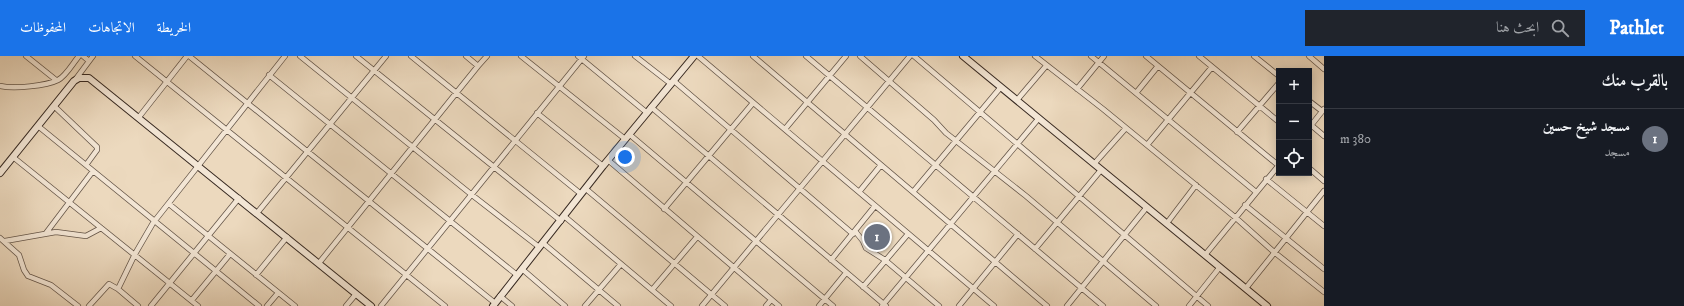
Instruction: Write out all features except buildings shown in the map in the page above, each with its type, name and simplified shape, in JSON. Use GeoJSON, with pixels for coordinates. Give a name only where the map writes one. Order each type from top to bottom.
{"type":"FeatureCollection","features":[{"type":"Feature","properties":{"kind":"main road"},"geometry":{"type":"LineString","coordinates":[[494,305],[646,112],[694,56]]}},
{"type":"Feature","properties":{"kind":"main road"},"geometry":{"type":"LineString","coordinates":[[963,56],[1267,306]]}},
{"type":"Feature","properties":{"kind":"main road"},"geometry":{"type":"LineString","coordinates":[[0,173],[74,80],[89,78],[371,306]]}},
{"type":"Feature","properties":{"kind":"street"},"geometry":{"type":"LineString","coordinates":[[26,56],[56,80]]}},
{"type":"Feature","properties":{"kind":"street"},"geometry":{"type":"LineString","coordinates":[[0,86],[10,88],[56,80],[61,77],[79,56]]}},
{"type":"Feature","properties":{"kind":"street"},"geometry":{"type":"LineString","coordinates":[[83,56],[89,61]]}},
{"type":"Feature","properties":{"kind":"street"},"geometry":{"type":"LineString","coordinates":[[74,80],[93,56]]}},
{"type":"Feature","properties":{"kind":"street"},"geometry":{"type":"LineString","coordinates":[[135,56],[445,306]]}},
{"type":"Feature","properties":{"kind":"street"},"geometry":{"type":"LineString","coordinates":[[139,117],[188,56],[428,248],[494,305]]}},
{"type":"Feature","properties":{"kind":"street"},"geometry":{"type":"LineString","coordinates":[[118,289],[135,254],[155,221],[285,56]]}},
{"type":"Feature","properties":{"kind":"street"},"geometry":{"type":"LineString","coordinates":[[300,56],[472,195],[541,245],[618,306]]}},
{"type":"Feature","properties":{"kind":"street"},"geometry":{"type":"LineString","coordinates":[[356,56],[494,168],[562,218],[621,264],[671,306]]}},
{"type":"Feature","properties":{"kind":"street"},"geometry":{"type":"LineString","coordinates":[[257,213],[386,56]]}},
{"type":"Feature","properties":{"kind":"street"},"geometry":{"type":"LineString","coordinates":[[411,56],[516,140],[584,191],[726,306]]}},
{"type":"Feature","properties":{"kind":"street"},"geometry":{"type":"LineString","coordinates":[[466,56],[478,66]]}},
{"type":"Feature","properties":{"kind":"street"},"geometry":{"type":"LineString","coordinates":[[319,263],[486,56]]}},
{"type":"Feature","properties":{"kind":"street"},"geometry":{"type":"LineString","coordinates":[[521,56],[625,139]]}},
{"type":"Feature","properties":{"kind":"street"},"geometry":{"type":"LineString","coordinates":[[635,56],[672,82],[731,130],[854,232],[864,241],[866,248],[886,260],[939,306]]}},
{"type":"Feature","properties":{"kind":"street"},"geometry":{"type":"LineString","coordinates":[[698,56],[994,306]]}},
{"type":"Feature","properties":{"kind":"street"},"geometry":{"type":"LineString","coordinates":[[752,56],[1047,306]]}},
{"type":"Feature","properties":{"kind":"street"},"geometry":{"type":"LineString","coordinates":[[806,56],[1103,306]]}},
{"type":"Feature","properties":{"kind":"street"},"geometry":{"type":"LineString","coordinates":[[784,129],[846,56]]}},
{"type":"Feature","properties":{"kind":"street"},"geometry":{"type":"LineString","coordinates":[[860,56],[890,80],[956,141],[994,170],[1156,306]]}},
{"type":"Feature","properties":{"kind":"street"},"geometry":{"type":"LineString","coordinates":[[702,306],[910,56]]}},
{"type":"Feature","properties":{"kind":"street"},"geometry":{"type":"LineString","coordinates":[[914,56],[1208,306]]}},
{"type":"Feature","properties":{"kind":"street"},"geometry":{"type":"LineString","coordinates":[[1035,56],[1196,185],[1274,252],[1324,292]]}},
{"type":"Feature","properties":{"kind":"street"},"geometry":{"type":"LineString","coordinates":[[1091,56],[1256,192]]}},
{"type":"Feature","properties":{"kind":"street"},"geometry":{"type":"LineString","coordinates":[[1077,89],[1104,56]]}},
{"type":"Feature","properties":{"kind":"street"},"geometry":{"type":"LineString","coordinates":[[1146,56],[1276,163]]}},
{"type":"Feature","properties":{"kind":"street"},"geometry":{"type":"LineString","coordinates":[[1199,56],[1276,120]]}},
{"type":"Feature","properties":{"kind":"street"},"geometry":{"type":"LineString","coordinates":[[1254,56],[1276,74]]}},
{"type":"Feature","properties":{"kind":"street"},"geometry":{"type":"LineString","coordinates":[[1309,56],[1324,69]]}},
{"type":"Feature","properties":{"kind":"street"},"geometry":{"type":"LineString","coordinates":[[381,306],[494,168],[581,57],[646,112]]}},
{"type":"Feature","properties":{"kind":"street"},"geometry":{"type":"LineString","coordinates":[[1017,100],[1046,66]]}},
{"type":"Feature","properties":{"kind":"street"},"geometry":{"type":"LineString","coordinates":[[1136,93],[1158,66]]}},
{"type":"Feature","properties":{"kind":"street"},"geometry":{"type":"LineString","coordinates":[[1147,145],[1212,67]]}},
{"type":"Feature","properties":{"kind":"street"},"geometry":{"type":"LineString","coordinates":[[269,75],[391,174],[564,306]]}},
{"type":"Feature","properties":{"kind":"street"},"geometry":{"type":"LineString","coordinates":[[1237,132],[1276,86]]}},
{"type":"Feature","properties":{"kind":"street"},"geometry":{"type":"LineString","coordinates":[[913,192],[1001,87]]}},
{"type":"Feature","properties":{"kind":"street"},"geometry":{"type":"LineString","coordinates":[[664,209],[753,103]]}},
{"type":"Feature","properties":{"kind":"street"},"geometry":{"type":"LineString","coordinates":[[1312,103],[1323,110],[1312,124]]}},
{"type":"Feature","properties":{"kind":"street"},"geometry":{"type":"LineString","coordinates":[[54,106],[96,145],[97,150],[86,165]]}},
{"type":"Feature","properties":{"kind":"street"},"geometry":{"type":"LineString","coordinates":[[651,107],[884,305],[994,170],[1039,118]]}},
{"type":"Feature","properties":{"kind":"street"},"geometry":{"type":"LineString","coordinates":[[537,113],[603,166]]}},
{"type":"Feature","properties":{"kind":"street"},"geometry":{"type":"LineString","coordinates":[[38,126],[259,306]]}},
{"type":"Feature","properties":{"kind":"street"},"geometry":{"type":"LineString","coordinates":[[1312,127],[1324,136]]}},
{"type":"Feature","properties":{"kind":"street"},"geometry":{"type":"LineString","coordinates":[[1094,164],[1126,128]]}},
{"type":"Feature","properties":{"kind":"street"},"geometry":{"type":"LineString","coordinates":[[629,134],[833,306]]}},
{"type":"Feature","properties":{"kind":"street"},"geometry":{"type":"LineString","coordinates":[[13,158],[135,254],[198,306]]}},
{"type":"Feature","properties":{"kind":"street"},"geometry":{"type":"LineString","coordinates":[[608,160],[779,306]]}},
{"type":"Feature","properties":{"kind":"street"},"geometry":{"type":"LineString","coordinates":[[859,192],[881,165]]}},
{"type":"Feature","properties":{"kind":"street"},"geometry":{"type":"LineString","coordinates":[[1205,255],[1276,168]]}},
{"type":"Feature","properties":{"kind":"street"},"geometry":{"type":"LineString","coordinates":[[1035,249],[1101,170]]}},
{"type":"Feature","properties":{"kind":"street"},"geometry":{"type":"LineString","coordinates":[[46,233],[93,171]]}},
{"type":"Feature","properties":{"kind":"street"},"geometry":{"type":"LineString","coordinates":[[1312,171],[1324,181]]}},
{"type":"Feature","properties":{"kind":"street"},"geometry":{"type":"LineString","coordinates":[[1266,180],[1324,226]]}},
{"type":"Feature","properties":{"kind":"street"},"geometry":{"type":"LineString","coordinates":[[1167,223],[1196,185]]}},
{"type":"Feature","properties":{"kind":"street"},"geometry":{"type":"LineString","coordinates":[[1246,288],[1324,191]]}},
{"type":"Feature","properties":{"kind":"street"},"geometry":{"type":"LineString","coordinates":[[151,306],[239,198]]}},
{"type":"Feature","properties":{"kind":"street"},"geometry":{"type":"LineString","coordinates":[[169,204],[294,306]]}},
{"type":"Feature","properties":{"kind":"street"},"geometry":{"type":"LineString","coordinates":[[1246,205],[1324,270]]}},
{"type":"Feature","properties":{"kind":"street"},"geometry":{"type":"LineString","coordinates":[[831,260],[875,206]]}},
{"type":"Feature","properties":{"kind":"street"},"geometry":{"type":"LineString","coordinates":[[1067,306],[1147,207]]}},
{"type":"Feature","properties":{"kind":"street"},"geometry":{"type":"LineString","coordinates":[[5,242],[46,233],[61,232],[86,236],[101,228]]}},
{"type":"Feature","properties":{"kind":"street"},"geometry":{"type":"LineString","coordinates":[[864,287],[908,234]]}},
{"type":"Feature","properties":{"kind":"street"},"geometry":{"type":"LineString","coordinates":[[959,306],[1018,234]]}},
{"type":"Feature","properties":{"kind":"street"},"geometry":{"type":"LineString","coordinates":[[256,275],[287,237]]}},
{"type":"Feature","properties":{"kind":"street"},"geometry":{"type":"LineString","coordinates":[[652,290],[697,237]]}},
{"type":"Feature","properties":{"kind":"street"},"geometry":{"type":"LineString","coordinates":[[0,238],[19,255],[25,273],[28,276],[51,285],[78,306]]}},
{"type":"Feature","properties":{"kind":"street"},"geometry":{"type":"LineString","coordinates":[[192,300],[230,254]]}},
{"type":"Feature","properties":{"kind":"street"},"geometry":{"type":"LineString","coordinates":[[585,306],[621,264]]}},
{"type":"Feature","properties":{"kind":"street"},"geometry":{"type":"LineString","coordinates":[[1189,306],[1220,267]]}},
{"type":"Feature","properties":{"kind":"street"},"geometry":{"type":"LineString","coordinates":[[819,306],[846,273]]}},
{"type":"Feature","properties":{"kind":"street"},"geometry":{"type":"LineString","coordinates":[[89,306],[106,286],[111,285],[138,306]]}},
{"type":"Feature","properties":{"kind":"street"},"geometry":{"type":"LineString","coordinates":[[267,306],[278,293]]}},
{"type":"Feature","properties":{"kind":"street"},"geometry":{"type":"LineString","coordinates":[[346,306],[356,294]]}},
{"type":"Feature","properties":{"kind":"street"},"geometry":{"type":"LineString","coordinates":[[500,296],[512,306]]}},
{"type":"Feature","properties":{"kind":"street"},"geometry":{"type":"LineString","coordinates":[[766,306],[771,300]]}},
{"type":"Feature","properties":{"kind":"place","name":"مسجد شيخ حسين"},"geometry":{"type":"Point","coordinates":[877,237]}}]}
